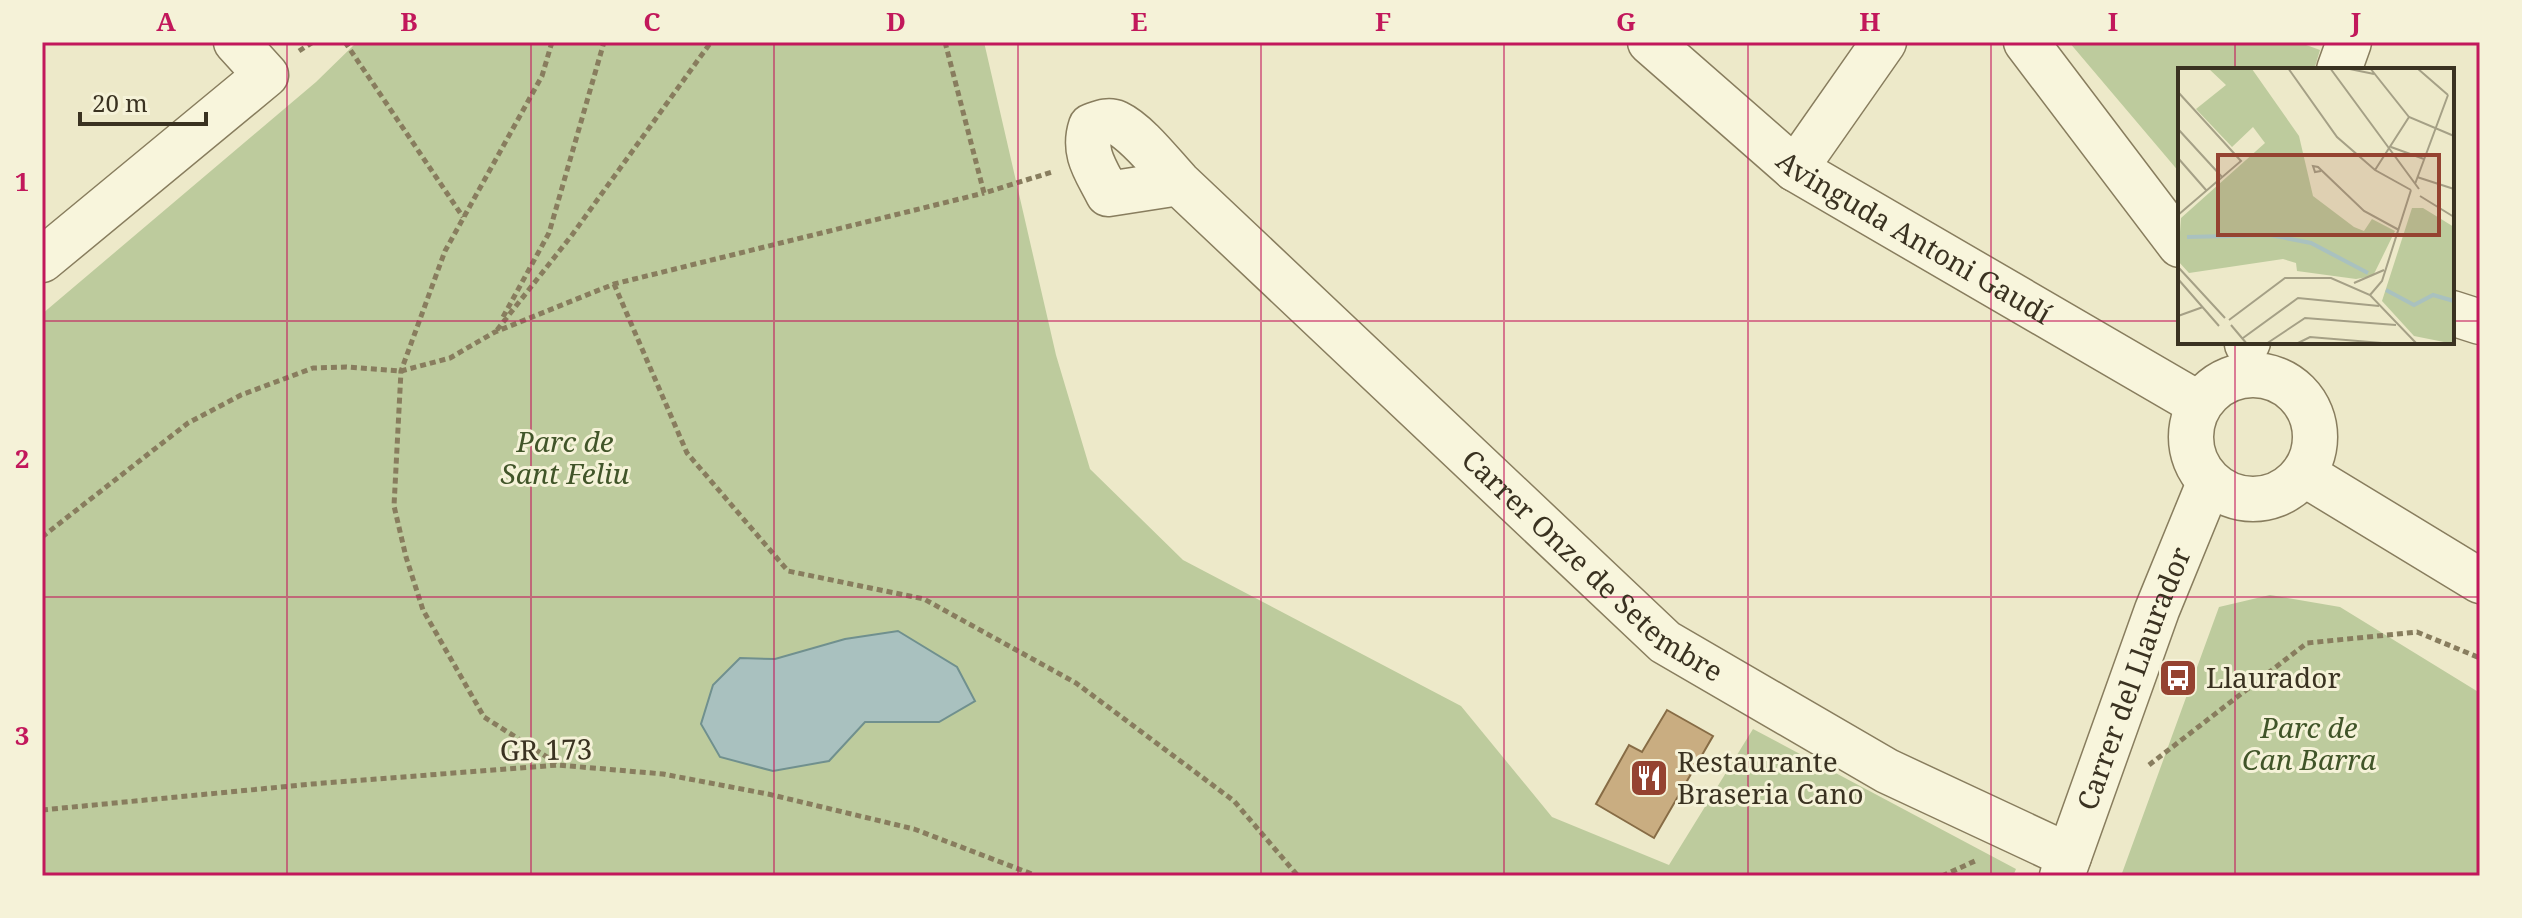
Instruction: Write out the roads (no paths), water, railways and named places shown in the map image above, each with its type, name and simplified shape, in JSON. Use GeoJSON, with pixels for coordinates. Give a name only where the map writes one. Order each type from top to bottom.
{"type":"FeatureCollection","features":[{"type":"Feature","properties":{"kind":"street"},"geometry":{"type":"LineString","coordinates":[[44,255],[266,75],[236,42]]}},
{"type":"Feature","properties":{"kind":"street","name":"Avinguda Antoni Gaudí"},"geometry":{"type":"LineString","coordinates":[[1650,42],[1795,169],[2199,404]]}},
{"type":"Feature","properties":{"kind":"street"},"geometry":{"type":"LineString","coordinates":[[1795,169],[1884,42]]}},
{"type":"Feature","properties":{"kind":"street"},"geometry":{"type":"LineString","coordinates":[[2026,42],[2174,230]]}},
{"type":"Feature","properties":{"kind":"street"},"geometry":{"type":"LineString","coordinates":[[2340,68],[2348,42]]}},
{"type":"Feature","properties":{"kind":"street","name":"Carrer Onze de Setembre"},"geometry":{"type":"LineString","coordinates":[[1091,160],[1086,142],[1091,126],[1105,121],[1118,124],[1140,141],[1179,183],[1665,642],[1887,771],[2019,833],[2066,866]]}},
{"type":"Feature","properties":{"kind":"street"},"geometry":{"type":"LineString","coordinates":[[2454,314],[2480,322]]}},
{"type":"Feature","properties":{"kind":"street"},"geometry":{"type":"LineString","coordinates":[[2248,344],[2293,389],[2308,406],[2316,432],[2314,455],[2304,474],[2279,495],[2258,499],[2236,497],[2209,483],[2195,462],[2190,441],[2191,425],[2199,404],[2214,388],[2234,377],[2259,375],[2275,378],[2293,389]]}},
{"type":"Feature","properties":{"kind":"street"},"geometry":{"type":"LineString","coordinates":[[2304,474],[2480,581]]}},
{"type":"Feature","properties":{"kind":"street","name":"Carrer del Llaurador"},"geometry":{"type":"LineString","coordinates":[[2066,866],[2157,610],[2209,483]]}},
{"type":"Feature","properties":{"kind":"water"},"geometry":{"type":"Polygon","coordinates":[[[898,631],[957,667],[975,701],[939,722],[865,722],[829,761],[773,771],[720,757],[701,724],[713,685],[740,658],[775,659],[845,639],[898,631]]]}},
{"type":"Feature","properties":{"kind":"place","name":"Llaurador"},"geometry":{"type":"Point","coordinates":[2178,678]}},
{"type":"Feature","properties":{"kind":"place","name":"Restaurante Braseria Cano"},"geometry":{"type":"Point","coordinates":[1649,778]}},
{"type":"Feature","properties":{"kind":"park label","name":"Parc de Sant Feliu"},"geometry":{"type":"Point","coordinates":[565,458]}},
{"type":"Feature","properties":{"kind":"park label","name":"Parc de Can Barra"},"geometry":{"type":"Point","coordinates":[2309,744]}}]}
